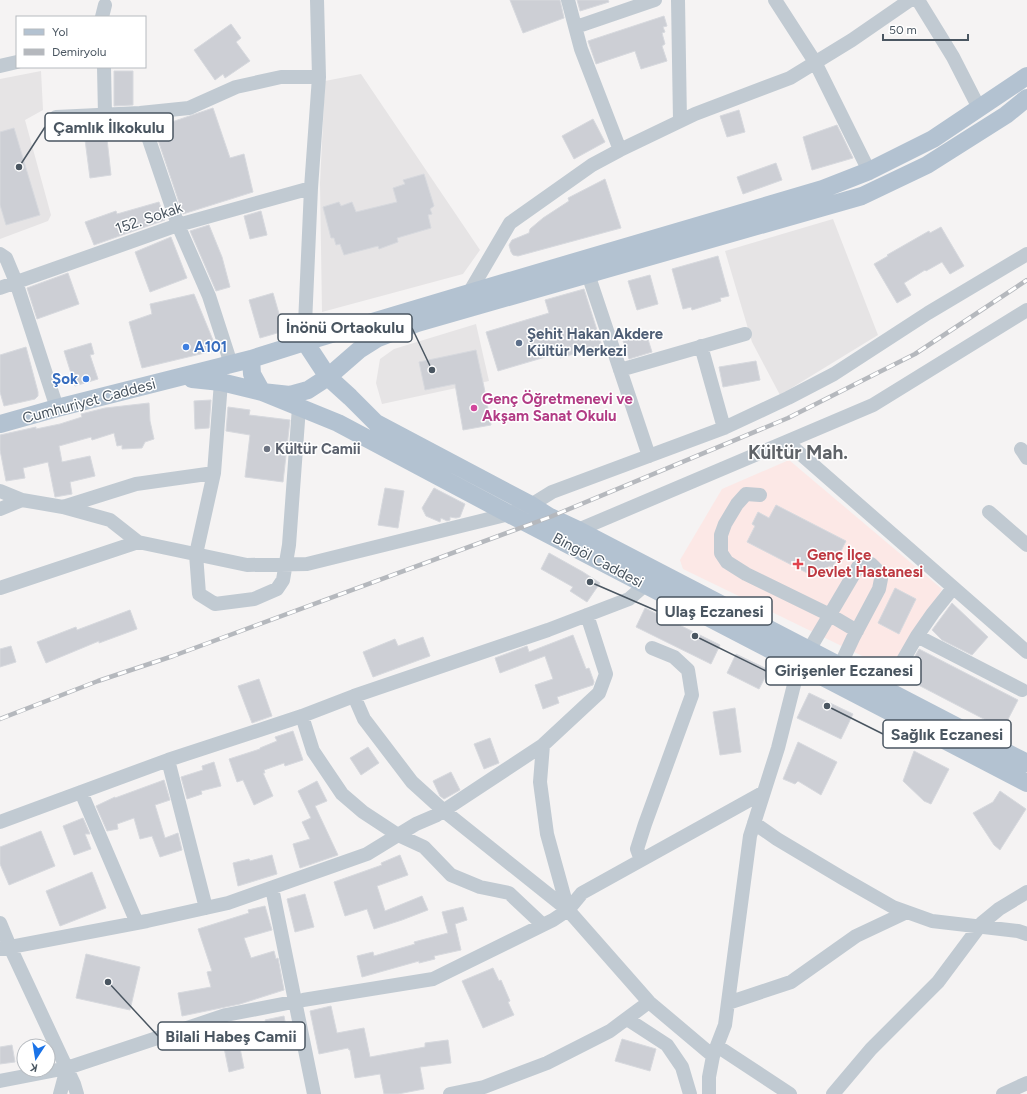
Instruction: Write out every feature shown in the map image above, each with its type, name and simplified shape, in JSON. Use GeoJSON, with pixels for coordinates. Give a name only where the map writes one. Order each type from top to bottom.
{"type":"FeatureCollection","features":[{"type":"Feature","properties":{"kind":"main road","name":"Cumhuriyet Caddesi"},"geometry":{"type":"LineString","coordinates":[[0,424],[57,408],[251,360],[305,342],[815,191],[869,171],[933,139],[1027,76]]}},
{"type":"Feature","properties":{"kind":"main road"},"geometry":{"type":"LineString","coordinates":[[178,378],[221,382],[262,392],[290,395],[308,390],[328,377],[358,350],[378,338],[417,323],[862,196],[927,165],[1006,115],[1027,98]]}},
{"type":"Feature","properties":{"kind":"main road","name":"Bingöl Caddesi"},"geometry":{"type":"LineString","coordinates":[[305,342],[328,377],[376,423],[531,505],[550,517],[644,564],[1027,763]]}},
{"type":"Feature","properties":{"kind":"main road"},"geometry":{"type":"LineString","coordinates":[[251,360],[252,374],[262,392]]}},
{"type":"Feature","properties":{"kind":"main road","name":"Bingöl Caddesi"},"geometry":{"type":"LineString","coordinates":[[262,392],[338,423],[509,514],[1027,783]]}},
{"type":"Feature","properties":{"kind":"street"},"geometry":{"type":"LineString","coordinates":[[305,342],[319,77],[317,0]]}},
{"type":"Feature","properties":{"kind":"street"},"geometry":{"type":"LineString","coordinates":[[568,0],[581,49],[620,150]]}},
{"type":"Feature","properties":{"kind":"street"},"geometry":{"type":"LineString","coordinates":[[576,27],[655,0]]}},
{"type":"Feature","properties":{"kind":"street"},"geometry":{"type":"LineString","coordinates":[[678,0],[680,121]]}},
{"type":"Feature","properties":{"kind":"street"},"geometry":{"type":"LineString","coordinates":[[775,0],[815,62],[869,171]]}},
{"type":"Feature","properties":{"kind":"street"},"geometry":{"type":"LineString","coordinates":[[469,293],[510,223],[592,165],[695,114],[790,78],[852,40],[910,0]]}},
{"type":"Feature","properties":{"kind":"street"},"geometry":{"type":"LineString","coordinates":[[918,0],[953,57],[979,108]]}},
{"type":"Feature","properties":{"kind":"street"},"geometry":{"type":"LineString","coordinates":[[0,66],[16,62]]}},
{"type":"Feature","properties":{"kind":"street"},"geometry":{"type":"LineString","coordinates":[[104,68],[105,115]]}},
{"type":"Feature","properties":{"kind":"street"},"geometry":{"type":"LineString","coordinates":[[56,117],[140,113],[189,108],[236,87],[280,78],[319,77]]}},
{"type":"Feature","properties":{"kind":"street"},"geometry":{"type":"LineString","coordinates":[[140,113],[178,225],[209,296],[231,364]]}},
{"type":"Feature","properties":{"kind":"street","name":"152. Sokak"},"geometry":{"type":"LineString","coordinates":[[0,288],[178,225],[312,188]]}},
{"type":"Feature","properties":{"kind":"street"},"geometry":{"type":"LineString","coordinates":[[0,254],[6,258],[16,282],[57,408]]}},
{"type":"Feature","properties":{"kind":"street"},"geometry":{"type":"LineString","coordinates":[[0,491],[22,500],[63,507],[110,520],[138,542],[246,565],[306,564],[509,514],[531,505],[552,492],[724,428],[788,398],[834,374],[928,313],[1027,254]]}},
{"type":"Feature","properties":{"kind":"street"},"geometry":{"type":"LineString","coordinates":[[588,274],[649,456]]}},
{"type":"Feature","properties":{"kind":"street"},"geometry":{"type":"LineString","coordinates":[[578,530],[873,405],[1027,310]]}},
{"type":"Feature","properties":{"kind":"street"},"geometry":{"type":"LineString","coordinates":[[620,370],[745,334]]}},
{"type":"Feature","properties":{"kind":"street"},"geometry":{"type":"LineString","coordinates":[[701,346],[724,428]]}},
{"type":"Feature","properties":{"kind":"street"},"geometry":{"type":"LineString","coordinates":[[221,382],[214,473],[196,554],[199,594],[215,604],[254,598],[277,589],[283,580],[289,545],[299,407]]}},
{"type":"Feature","properties":{"kind":"street"},"geometry":{"type":"LineString","coordinates":[[787,442],[1027,652]]}},
{"type":"Feature","properties":{"kind":"street"},"geometry":{"type":"LineString","coordinates":[[63,507],[136,484],[214,473]]}},
{"type":"Feature","properties":{"kind":"street"},"geometry":{"type":"LineString","coordinates":[[760,495],[746,494],[737,504],[725,524],[721,535],[721,553],[727,562],[746,574],[830,615],[857,631]]}},
{"type":"Feature","properties":{"kind":"street"},"geometry":{"type":"LineString","coordinates":[[0,508],[22,500]]}},
{"type":"Feature","properties":{"kind":"street"},"geometry":{"type":"LineString","coordinates":[[989,512],[1027,545]]}},
{"type":"Feature","properties":{"kind":"street"},"geometry":{"type":"LineString","coordinates":[[0,588],[138,542]]}},
{"type":"Feature","properties":{"kind":"street"},"geometry":{"type":"LineString","coordinates":[[809,650],[858,567],[864,563],[871,564],[880,573],[882,579],[879,589],[840,666]]}},
{"type":"Feature","properties":{"kind":"street"},"geometry":{"type":"LineString","coordinates":[[0,822],[168,760],[302,716],[354,696],[548,630],[629,600],[645,585],[644,564]]}},
{"type":"Feature","properties":{"kind":"street"},"geometry":{"type":"LineString","coordinates":[[886,690],[917,636],[953,588]]}},
{"type":"Feature","properties":{"kind":"street"},"geometry":{"type":"LineString","coordinates":[[5,948],[137,923],[228,903],[367,854],[416,824],[444,811],[543,745],[599,693],[606,674],[587,615]]}},
{"type":"Feature","properties":{"kind":"street"},"geometry":{"type":"LineString","coordinates":[[917,636],[1022,690]]}},
{"type":"Feature","properties":{"kind":"street"},"geometry":{"type":"LineString","coordinates":[[641,860],[637,849],[692,695],[688,670],[674,657],[652,648]]}},
{"type":"Feature","properties":{"kind":"street"},"geometry":{"type":"LineString","coordinates":[[709,1094],[709,1077],[715,1052],[725,1025],[750,836],[778,748],[799,665]]}},
{"type":"Feature","properties":{"kind":"street"},"geometry":{"type":"LineString","coordinates":[[354,696],[364,719],[412,782],[444,811],[568,910],[649,1002],[715,1052],[790,1094]]}},
{"type":"Feature","properties":{"kind":"street"},"geometry":{"type":"LineString","coordinates":[[302,716],[312,751],[342,794],[363,812],[398,835],[424,846],[451,875],[480,887],[509,893],[543,925]]}},
{"type":"Feature","properties":{"kind":"street"},"geometry":{"type":"LineString","coordinates":[[543,745],[540,782],[547,834],[568,910]]}},
{"type":"Feature","properties":{"kind":"street"},"geometry":{"type":"LineString","coordinates":[[168,760],[206,908]]}},
{"type":"Feature","properties":{"kind":"street"},"geometry":{"type":"LineString","coordinates":[[81,792],[137,923]]}},
{"type":"Feature","properties":{"kind":"street"},"geometry":{"type":"LineString","coordinates":[[0,1081],[67,1068],[226,1014],[433,979],[553,920],[568,910],[582,893],[764,792]]}},
{"type":"Feature","properties":{"kind":"street"},"geometry":{"type":"LineString","coordinates":[[754,824],[893,907],[932,921],[1018,931],[1027,934]]}},
{"type":"Feature","properties":{"kind":"street"},"geometry":{"type":"LineString","coordinates":[[272,888],[314,1094]]}},
{"type":"Feature","properties":{"kind":"street"},"geometry":{"type":"LineString","coordinates":[[833,1094],[871,1049],[938,982],[982,923],[999,909],[1027,892]]}},
{"type":"Feature","properties":{"kind":"street"},"geometry":{"type":"LineString","coordinates":[[728,1003],[791,982],[856,936],[907,912]]}},
{"type":"Feature","properties":{"kind":"street"},"geometry":{"type":"LineString","coordinates":[[0,923],[5,948],[67,1068],[77,1094]]}},
{"type":"Feature","properties":{"kind":"street"},"geometry":{"type":"LineString","coordinates":[[450,1094],[484,1087],[496,1089],[610,1031],[649,1002]]}},
{"type":"Feature","properties":{"kind":"street"},"geometry":{"type":"LineString","coordinates":[[627,1018],[667,1045],[682,1067],[690,1094]]}},
{"type":"Feature","properties":{"kind":"street"},"geometry":{"type":"LineString","coordinates":[[60,1094],[67,1068]]}},
{"type":"Feature","properties":{"kind":"street"},"geometry":{"type":"LineString","coordinates":[[1003,1094],[1027,1083]]}},
{"type":"Feature","properties":{"kind":"shaded area"},"geometry":{"type":"Polygon","coordinates":[[[41,71],[43,110],[25,120],[51,215],[48,221],[0,239],[0,79],[41,71]]]}},
{"type":"Feature","properties":{"kind":"shaded area"},"geometry":{"type":"Polygon","coordinates":[[[361,74],[480,250],[463,274],[322,312],[320,183],[325,81],[361,74]]]}},
{"type":"Feature","properties":{"kind":"shaded area"},"geometry":{"type":"Polygon","coordinates":[[[833,219],[878,335],[780,395],[752,342],[725,251],[833,219]]]}},
{"type":"Feature","properties":{"kind":"shaded area"},"geometry":{"type":"Polygon","coordinates":[[[476,324],[489,381],[382,404],[376,383],[380,359],[394,349],[476,324]]]}},
{"type":"Feature","properties":{"kind":"shaded area","name":"Genç İlçe Devlet Hastanesi"},"geometry":{"type":"Polygon","coordinates":[[[789,460],[942,589],[893,671],[683,569],[680,560],[722,489],[789,460]]]}},
{"type":"Feature","properties":{"kind":"building"},"geometry":{"type":"Polygon","coordinates":[[[510,0],[560,0],[564,18],[523,33],[510,0]]]}},
{"type":"Feature","properties":{"kind":"building"},"geometry":{"type":"Polygon","coordinates":[[[577,0],[608,0],[609,2],[580,11],[577,0]]]}},
{"type":"Feature","properties":{"kind":"building"},"geometry":{"type":"Polygon","coordinates":[[[664,16],[667,26],[663,27],[665,32],[662,33],[665,44],[662,46],[667,61],[641,69],[635,51],[596,64],[588,41],[664,16]]]}},
{"type":"Feature","properties":{"kind":"building"},"geometry":{"type":"Polygon","coordinates":[[[231,24],[241,38],[236,42],[250,61],[225,78],[223,74],[215,80],[194,50],[231,24]]]}},
{"type":"Feature","properties":{"kind":"building"},"geometry":{"type":"Polygon","coordinates":[[[114,71],[133,71],[133,105],[114,106],[114,71]]]}},
{"type":"Feature","properties":{"kind":"building"},"geometry":{"type":"Polygon","coordinates":[[[213,108],[230,158],[244,154],[253,192],[183,214],[154,128],[213,108]]]}},
{"type":"Feature","properties":{"kind":"building"},"geometry":{"type":"Polygon","coordinates":[[[739,110],[745,132],[727,137],[720,116],[739,110]]]}},
{"type":"Feature","properties":{"kind":"building"},"geometry":{"type":"Polygon","coordinates":[[[593,119],[605,142],[574,159],[562,136],[593,119]]]}},
{"type":"Feature","properties":{"kind":"building"},"geometry":{"type":"Polygon","coordinates":[[[837,125],[853,158],[812,170],[803,137],[837,125]]]}},
{"type":"Feature","properties":{"kind":"building"},"geometry":{"type":"Polygon","coordinates":[[[14,128],[40,215],[6,225],[0,205],[0,132],[14,128]]]}},
{"type":"Feature","properties":{"kind":"building"},"geometry":{"type":"Polygon","coordinates":[[[106,130],[111,175],[90,178],[84,132],[106,130]]]}},
{"type":"Feature","properties":{"kind":"building"},"geometry":{"type":"Polygon","coordinates":[[[776,163],[782,180],[743,194],[737,177],[776,163]]]}},
{"type":"Feature","properties":{"kind":"building"},"geometry":{"type":"Polygon","coordinates":[[[424,174],[434,206],[430,209],[432,214],[428,215],[431,228],[397,238],[398,242],[379,249],[378,246],[344,255],[340,244],[336,245],[334,238],[331,238],[323,207],[339,202],[341,206],[352,202],[356,212],[397,202],[393,188],[405,184],[403,180],[424,174]]]}},
{"type":"Feature","properties":{"kind":"building"},"geometry":{"type":"Polygon","coordinates":[[[605,179],[621,228],[518,256],[513,255],[509,245],[512,240],[529,233],[530,229],[543,218],[569,201],[568,198],[605,179]]]}},
{"type":"Feature","properties":{"kind":"building"},"geometry":{"type":"Polygon","coordinates":[[[159,202],[165,220],[94,245],[85,222],[116,211],[117,214],[159,202]]]}},
{"type":"Feature","properties":{"kind":"building"},"geometry":{"type":"Polygon","coordinates":[[[261,211],[267,235],[250,239],[244,216],[261,211]]]}},
{"type":"Feature","properties":{"kind":"building"},"geometry":{"type":"Polygon","coordinates":[[[209,225],[222,257],[230,287],[216,291],[190,231],[209,225]]]}},
{"type":"Feature","properties":{"kind":"building"},"geometry":{"type":"Polygon","coordinates":[[[941,227],[964,266],[950,274],[942,262],[926,271],[925,270],[904,283],[911,295],[897,303],[874,264],[929,231],[930,233],[941,227]]]}},
{"type":"Feature","properties":{"kind":"building"},"geometry":{"type":"Polygon","coordinates":[[[171,237],[187,278],[150,292],[135,252],[171,237]]]}},
{"type":"Feature","properties":{"kind":"building"},"geometry":{"type":"Polygon","coordinates":[[[718,256],[729,296],[720,298],[721,301],[692,310],[691,307],[683,309],[672,269],[718,256]]]}},
{"type":"Feature","properties":{"kind":"building"},"geometry":{"type":"Polygon","coordinates":[[[68,273],[79,304],[37,319],[27,288],[68,273]]]}},
{"type":"Feature","properties":{"kind":"building"},"geometry":{"type":"Polygon","coordinates":[[[650,275],[658,304],[637,310],[628,281],[650,275]]]}},
{"type":"Feature","properties":{"kind":"building"},"geometry":{"type":"Polygon","coordinates":[[[584,289],[602,346],[560,358],[559,353],[498,371],[486,332],[549,313],[545,300],[584,289]]]}},
{"type":"Feature","properties":{"kind":"building"},"geometry":{"type":"Polygon","coordinates":[[[273,293],[284,331],[260,338],[249,300],[273,293]]]}},
{"type":"Feature","properties":{"kind":"building"},"geometry":{"type":"Polygon","coordinates":[[[194,294],[215,345],[213,351],[142,368],[129,322],[152,314],[150,304],[194,294]]]}},
{"type":"Feature","properties":{"kind":"building"},"geometry":{"type":"Polygon","coordinates":[[[646,333],[652,352],[629,359],[623,341],[646,333]]]}},
{"type":"Feature","properties":{"kind":"building"},"geometry":{"type":"Polygon","coordinates":[[[91,343],[94,354],[90,355],[98,379],[75,386],[64,351],[91,343]]]}},
{"type":"Feature","properties":{"kind":"building"},"geometry":{"type":"Polygon","coordinates":[[[26,347],[38,396],[35,399],[4,406],[0,392],[0,355],[26,347]]]}},
{"type":"Feature","properties":{"kind":"building"},"geometry":{"type":"Polygon","coordinates":[[[476,350],[491,425],[463,430],[455,384],[425,390],[419,362],[476,350]]]}},
{"type":"Feature","properties":{"kind":"building"},"geometry":{"type":"Polygon","coordinates":[[[756,361],[760,380],[723,387],[719,367],[756,361]]]}},
{"type":"Feature","properties":{"kind":"building"},"geometry":{"type":"Polygon","coordinates":[[[211,400],[209,428],[195,429],[194,401],[211,400]]]}},
{"type":"Feature","properties":{"kind":"building"},"geometry":{"type":"Polygon","coordinates":[[[149,403],[150,421],[154,439],[145,442],[142,448],[122,449],[122,445],[117,446],[114,433],[92,440],[91,437],[59,446],[62,462],[90,456],[95,476],[70,482],[72,494],[55,497],[48,462],[23,468],[25,478],[6,481],[0,450],[0,435],[36,427],[36,429],[60,424],[82,417],[81,414],[105,408],[149,403]]]}},
{"type":"Feature","properties":{"kind":"building","name":"Kültür Camii"},"geometry":{"type":"Polygon","coordinates":[[[228,407],[250,410],[249,415],[290,420],[283,482],[245,477],[250,435],[226,431],[228,407]]]}},
{"type":"Feature","properties":{"kind":"building"},"geometry":{"type":"Polygon","coordinates":[[[385,488],[404,491],[398,528],[378,525],[385,488]]]}},
{"type":"Feature","properties":{"kind":"building"},"geometry":{"type":"Polygon","coordinates":[[[434,488],[465,504],[460,517],[450,517],[450,520],[447,521],[441,518],[440,522],[426,516],[422,508],[434,488]]]}},
{"type":"Feature","properties":{"kind":"building"},"geometry":{"type":"Polygon","coordinates":[[[776,505],[846,541],[833,567],[829,566],[819,576],[813,576],[747,542],[755,526],[752,524],[758,512],[769,518],[776,505]]]}},
{"type":"Feature","properties":{"kind":"building"},"geometry":{"type":"Polygon","coordinates":[[[549,553],[600,583],[587,602],[570,591],[573,587],[541,569],[549,553]]]}},
{"type":"Feature","properties":{"kind":"building"},"geometry":{"type":"Polygon","coordinates":[[[895,588],[916,599],[899,634],[878,623],[895,588]]]}},
{"type":"Feature","properties":{"kind":"building"},"geometry":{"type":"Polygon","coordinates":[[[952,603],[988,637],[972,655],[942,640],[932,630],[952,603]]]}},
{"type":"Feature","properties":{"kind":"building"},"geometry":{"type":"Polygon","coordinates":[[[645,608],[720,645],[711,664],[636,627],[645,608]]]}},
{"type":"Feature","properties":{"kind":"building"},"geometry":{"type":"Polygon","coordinates":[[[130,610],[137,629],[99,643],[99,641],[46,663],[37,642],[76,627],[77,630],[130,610]]]}},
{"type":"Feature","properties":{"kind":"building"},"geometry":{"type":"Polygon","coordinates":[[[573,635],[586,669],[589,668],[594,682],[593,685],[557,697],[559,703],[543,709],[535,685],[553,679],[545,656],[500,673],[495,658],[527,646],[529,652],[573,635]]]}},
{"type":"Feature","properties":{"kind":"building"},"geometry":{"type":"Polygon","coordinates":[[[423,637],[430,656],[373,677],[363,652],[395,639],[398,646],[423,637]]]}},
{"type":"Feature","properties":{"kind":"building"},"geometry":{"type":"Polygon","coordinates":[[[11,646],[16,662],[0,667],[0,649],[11,646]]]}},
{"type":"Feature","properties":{"kind":"building"},"geometry":{"type":"Polygon","coordinates":[[[919,649],[1018,700],[1003,729],[903,677],[919,649]]]}},
{"type":"Feature","properties":{"kind":"building"},"geometry":{"type":"Polygon","coordinates":[[[736,654],[769,670],[759,689],[727,673],[736,654]]]}},
{"type":"Feature","properties":{"kind":"building"},"geometry":{"type":"Polygon","coordinates":[[[259,679],[272,716],[252,723],[238,686],[259,679]]]}},
{"type":"Feature","properties":{"kind":"building"},"geometry":{"type":"Polygon","coordinates":[[[809,693],[853,714],[841,739],[797,718],[809,693]]]}},
{"type":"Feature","properties":{"kind":"building"},"geometry":{"type":"Polygon","coordinates":[[[735,708],[741,752],[720,755],[713,712],[735,708]]]}},
{"type":"Feature","properties":{"kind":"building"},"geometry":{"type":"Polygon","coordinates":[[[293,731],[303,760],[285,766],[284,763],[264,770],[265,773],[263,773],[273,796],[254,805],[243,780],[237,782],[229,759],[260,749],[277,741],[275,737],[293,731]]]}},
{"type":"Feature","properties":{"kind":"building"},"geometry":{"type":"Polygon","coordinates":[[[490,738],[499,763],[484,769],[474,744],[490,738]]]}},
{"type":"Feature","properties":{"kind":"building"},"geometry":{"type":"Polygon","coordinates":[[[798,742],[837,762],[821,795],[798,781],[795,784],[783,779],[798,742]]]}},
{"type":"Feature","properties":{"kind":"building"},"geometry":{"type":"Polygon","coordinates":[[[368,747],[379,763],[361,775],[350,758],[368,747]]]}},
{"type":"Feature","properties":{"kind":"building"},"geometry":{"type":"Polygon","coordinates":[[[914,751],[949,769],[931,804],[924,801],[903,781],[914,751]]]}},
{"type":"Feature","properties":{"kind":"building"},"geometry":{"type":"Polygon","coordinates":[[[214,762],[221,786],[201,791],[202,794],[187,799],[181,777],[203,770],[202,766],[214,762]]]}},
{"type":"Feature","properties":{"kind":"building"},"geometry":{"type":"Polygon","coordinates":[[[451,772],[460,790],[444,799],[440,796],[433,781],[451,772]]]}},
{"type":"Feature","properties":{"kind":"building"},"geometry":{"type":"Polygon","coordinates":[[[164,780],[170,800],[155,805],[165,838],[178,833],[182,850],[160,857],[152,836],[140,839],[134,818],[117,824],[118,829],[107,831],[96,806],[115,797],[164,780]]]}},
{"type":"Feature","properties":{"kind":"building"},"geometry":{"type":"Polygon","coordinates":[[[317,781],[327,801],[315,806],[338,855],[300,868],[293,844],[310,839],[302,822],[311,818],[298,791],[317,781]]]}},
{"type":"Feature","properties":{"kind":"building"},"geometry":{"type":"Polygon","coordinates":[[[1000,791],[1026,809],[1000,850],[994,845],[973,813],[993,802],[1000,791]]]}},
{"type":"Feature","properties":{"kind":"building"},"geometry":{"type":"Polygon","coordinates":[[[83,818],[90,834],[85,834],[91,849],[74,855],[63,826],[83,818]]]}},
{"type":"Feature","properties":{"kind":"building"},"geometry":{"type":"Polygon","coordinates":[[[41,831],[55,866],[9,885],[0,864],[0,847],[41,831]]]}},
{"type":"Feature","properties":{"kind":"building"},"geometry":{"type":"Polygon","coordinates":[[[272,855],[277,874],[238,886],[233,863],[249,859],[250,861],[272,855]]]}},
{"type":"Feature","properties":{"kind":"building"},"geometry":{"type":"Polygon","coordinates":[[[400,855],[408,875],[377,886],[385,911],[422,896],[428,910],[374,929],[367,909],[345,916],[334,882],[382,865],[381,863],[400,855]]]}},
{"type":"Feature","properties":{"kind":"building"},"geometry":{"type":"Polygon","coordinates":[[[92,872],[106,908],[60,926],[46,891],[92,872]]]}},
{"type":"Feature","properties":{"kind":"building"},"geometry":{"type":"Polygon","coordinates":[[[305,894],[314,927],[295,932],[287,899],[305,894]]]}},
{"type":"Feature","properties":{"kind":"building"},"geometry":{"type":"Polygon","coordinates":[[[265,906],[272,930],[244,938],[251,958],[274,951],[276,959],[278,958],[284,990],[240,1004],[182,1016],[178,993],[211,987],[207,972],[212,971],[198,929],[249,913],[248,910],[265,906]]]}},
{"type":"Feature","properties":{"kind":"building"},"geometry":{"type":"Polygon","coordinates":[[[463,907],[467,920],[455,924],[461,950],[434,956],[435,959],[419,963],[419,961],[362,977],[357,956],[373,952],[374,956],[415,944],[414,942],[448,933],[442,912],[463,907]]]}},
{"type":"Feature","properties":{"kind":"building"},"geometry":{"type":"Polygon","coordinates":[[[86,954],[140,967],[130,1010],[76,998],[86,954]]]}},
{"type":"Feature","properties":{"kind":"building"},"geometry":{"type":"Polygon","coordinates":[[[493,968],[499,981],[501,980],[514,1015],[483,1028],[462,981],[493,968]]]}},
{"type":"Feature","properties":{"kind":"building"},"geometry":{"type":"Polygon","coordinates":[[[331,1006],[337,1033],[364,1028],[370,1057],[425,1047],[425,1043],[448,1040],[451,1063],[420,1067],[424,1089],[398,1094],[384,1094],[380,1074],[355,1078],[350,1050],[348,1048],[319,1054],[310,1011],[331,1006]]]}},
{"type":"Feature","properties":{"kind":"building"},"geometry":{"type":"Polygon","coordinates":[[[284,1016],[288,1037],[240,1048],[244,1068],[229,1072],[221,1033],[266,1023],[265,1020],[284,1016]]]}},
{"type":"Feature","properties":{"kind":"building"},"geometry":{"type":"Polygon","coordinates":[[[622,1039],[656,1049],[650,1071],[615,1061],[622,1039]]]}},
{"type":"Feature","properties":{"kind":"building"},"geometry":{"type":"Polygon","coordinates":[[[12,1045],[15,1062],[0,1064],[0,1047],[12,1045]]]}},
{"type":"Feature","properties":{"kind":"railway"},"geometry":{"type":"LineString","coordinates":[[0,719],[98,681],[173,656],[550,517],[788,418],[915,354],[1027,280]]}},
{"type":"Feature","properties":{"kind":"place","name":"Çamlık İlkokulu"},"geometry":{"type":"Point","coordinates":[19,167]}},
{"type":"Feature","properties":{"kind":"place","name":"Şehit Hakan Akdere Kültür Merkezi"},"geometry":{"type":"Point","coordinates":[519,343]}},
{"type":"Feature","properties":{"kind":"place","name":"A101"},"geometry":{"type":"Point","coordinates":[186,347]}},
{"type":"Feature","properties":{"kind":"place","name":"İnönü Ortaokulu"},"geometry":{"type":"Point","coordinates":[432,370]}},
{"type":"Feature","properties":{"kind":"place","name":"Şok"},"geometry":{"type":"Point","coordinates":[86,379]}},
{"type":"Feature","properties":{"kind":"place","name":"Genç Öğretmenevi ve Akşam Sanat Okulu"},"geometry":{"type":"Point","coordinates":[474,408]}},
{"type":"Feature","properties":{"kind":"place","name":"Kültür Camii"},"geometry":{"type":"Point","coordinates":[267,449]}},
{"type":"Feature","properties":{"kind":"place","name":"Genç İlçe Devlet Hastanesi"},"geometry":{"type":"Point","coordinates":[798,564]}},
{"type":"Feature","properties":{"kind":"place","name":"Ulaş Eczanesi"},"geometry":{"type":"Point","coordinates":[590,582]}},
{"type":"Feature","properties":{"kind":"place","name":"Girişenler Eczanesi"},"geometry":{"type":"Point","coordinates":[695,636]}},
{"type":"Feature","properties":{"kind":"place","name":"Sağlık Eczanesi"},"geometry":{"type":"Point","coordinates":[827,706]}},
{"type":"Feature","properties":{"kind":"place","name":"Bilali Habeş Camii"},"geometry":{"type":"Point","coordinates":[108,982]}},
{"type":"Feature","properties":{"kind":"district","name":"Kültür Mah."},"geometry":{"type":"Point","coordinates":[798,452]}}]}
